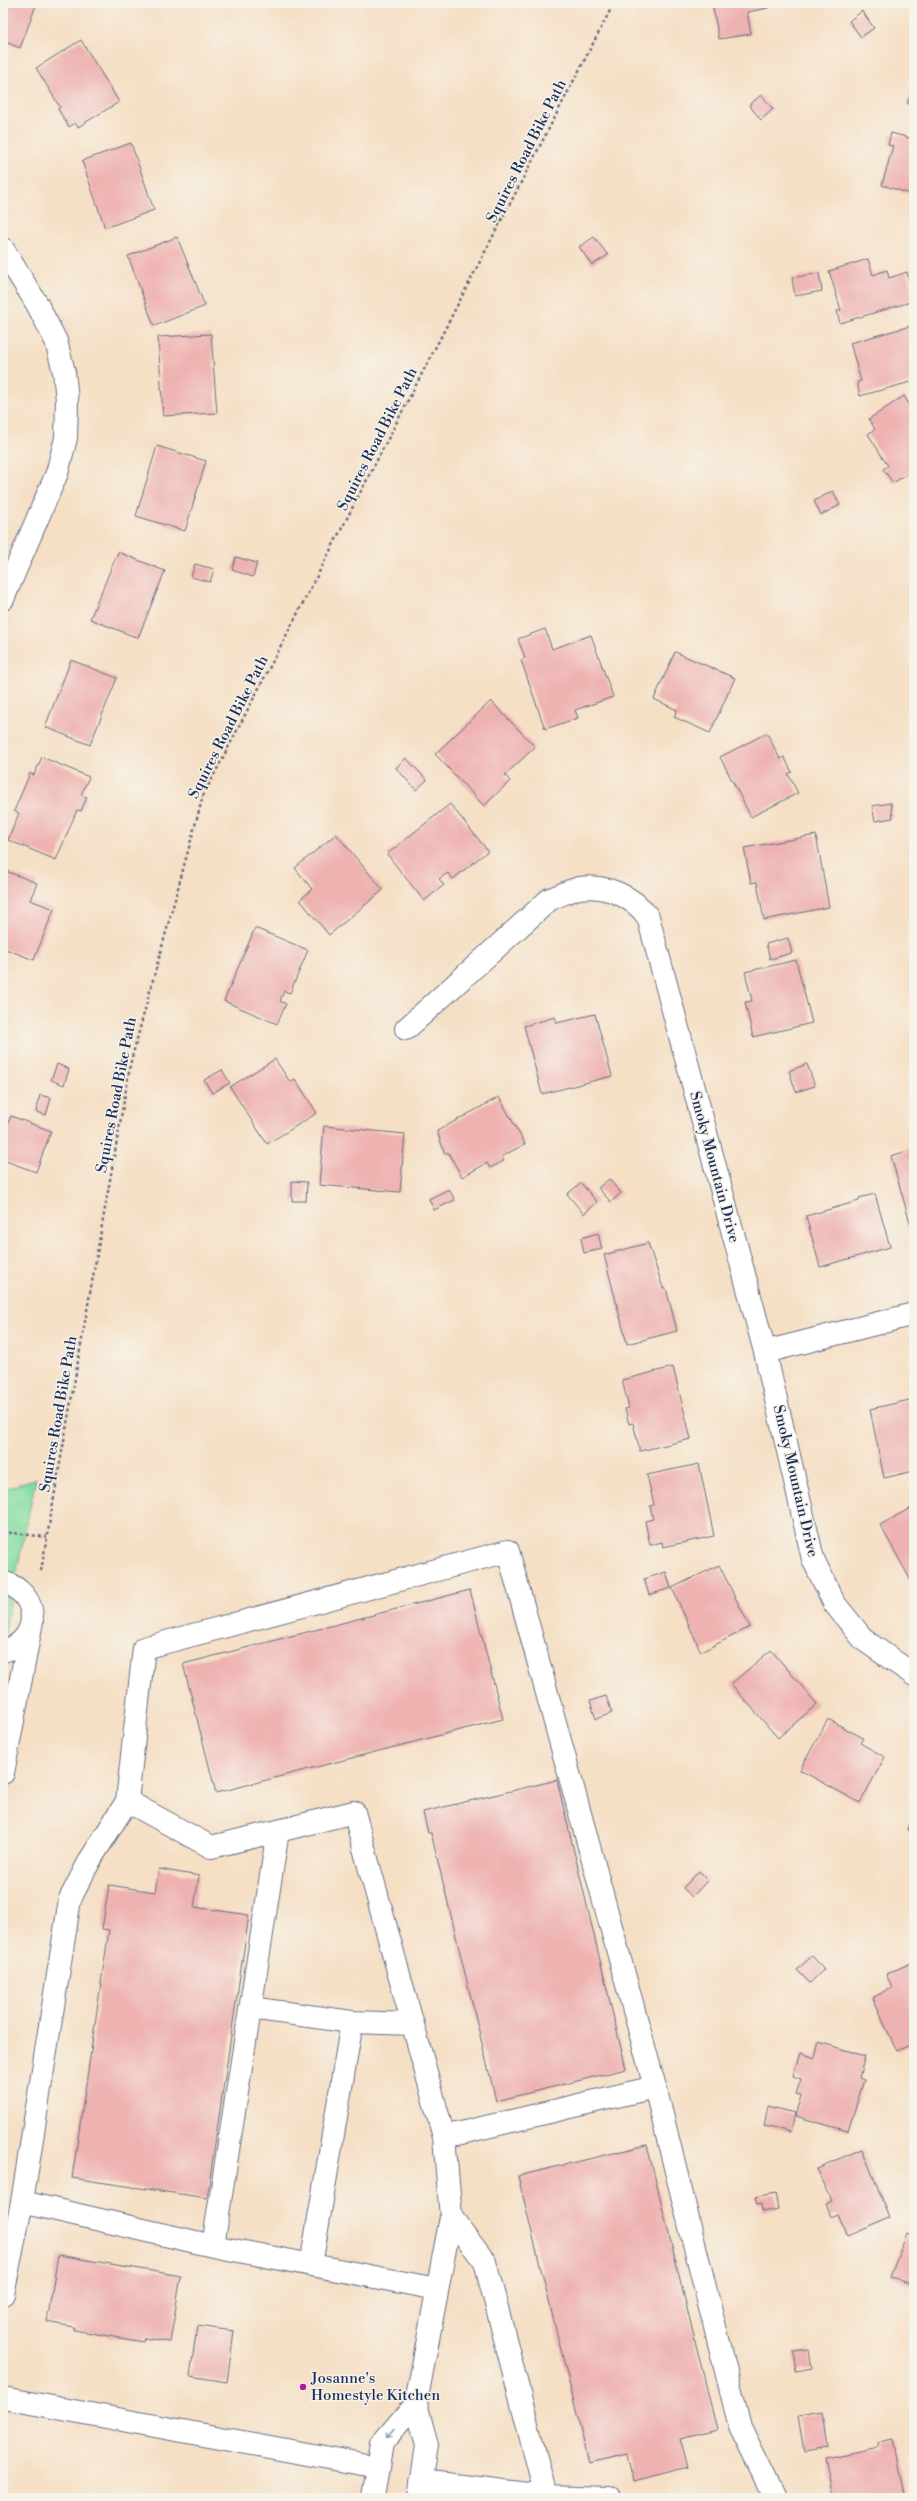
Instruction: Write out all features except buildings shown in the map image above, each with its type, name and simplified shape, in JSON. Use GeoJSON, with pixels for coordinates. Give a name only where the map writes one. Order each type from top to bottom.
{"type":"FeatureCollection","features":[{"type":"Feature","properties":{"kind":"street"},"geometry":{"type":"LineString","coordinates":[[3,249],[38,304],[56,341],[64,372],[67,400],[66,438],[57,473],[3,598]]}},
{"type":"Feature","properties":{"kind":"street","name":"Smoky Mountain Drive"},"geometry":{"type":"LineString","coordinates":[[406,1029],[550,899],[580,888],[610,891],[623,895],[641,908],[648,917],[765,1352],[813,1559],[834,1603],[864,1640],[914,1675]]}},
{"type":"Feature","properties":{"kind":"street"},"geometry":{"type":"LineString","coordinates":[[765,1352],[914,1314]]}},
{"type":"Feature","properties":{"kind":"street"},"geometry":{"type":"LineString","coordinates":[[3,2294],[22,2202],[70,1899],[90,1860],[127,1801],[144,1648],[508,1551],[655,2087],[740,2427],[775,2498]]}},
{"type":"Feature","properties":{"kind":"street"},"geometry":{"type":"LineString","coordinates":[[3,1582],[21,1591],[32,1610],[32,1621],[3,1773]]}},
{"type":"Feature","properties":{"kind":"street"},"geometry":{"type":"LineString","coordinates":[[3,1651],[22,1642],[29,1632],[32,1621]]}},
{"type":"Feature","properties":{"kind":"street"},"geometry":{"type":"LineString","coordinates":[[127,1801],[211,1847],[354,1812],[444,2137],[451,2217],[416,2403],[427,2446],[420,2489],[608,2498]]}},
{"type":"Feature","properties":{"kind":"street"},"geometry":{"type":"LineString","coordinates":[[213,2246],[278,1831]]}},
{"type":"Feature","properties":{"kind":"street"},"geometry":{"type":"LineString","coordinates":[[250,2008],[352,2022],[413,2024]]}},
{"type":"Feature","properties":{"kind":"street"},"geometry":{"type":"LineString","coordinates":[[311,2265],[352,2022]]}},
{"type":"Feature","properties":{"kind":"street"},"geometry":{"type":"LineString","coordinates":[[444,2137],[655,2087]]}},
{"type":"Feature","properties":{"kind":"street"},"geometry":{"type":"LineString","coordinates":[[22,2202],[213,2246],[437,2289]]}},
{"type":"Feature","properties":{"kind":"street"},"geometry":{"type":"LineString","coordinates":[[451,2217],[484,2262],[546,2496]]}},
{"type":"Feature","properties":{"kind":"street"},"geometry":{"type":"LineString","coordinates":[[3,2398],[378,2467]]}},
{"type":"Feature","properties":{"kind":"street"},"geometry":{"type":"LineString","coordinates":[[373,2498],[382,2443],[416,2403]]}},
{"type":"Feature","properties":{"kind":"path","name":"Squires Road Bike Path"},"geometry":{"type":"LineString","coordinates":[[40,1575],[131,1061],[203,796],[614,3]]}},
{"type":"Feature","properties":{"kind":"path"},"geometry":{"type":"LineString","coordinates":[[3,1532],[47,1537]]}},
{"type":"Feature","properties":{"kind":"green space"},"geometry":{"type":"Polygon","coordinates":[[[36,1478],[3,1639],[3,1490],[36,1478]]]}},
{"type":"Feature","properties":{"kind":"place","name":"Josanne's Homestyle Kitchen"},"geometry":{"type":"Point","coordinates":[303,2387]}}]}
